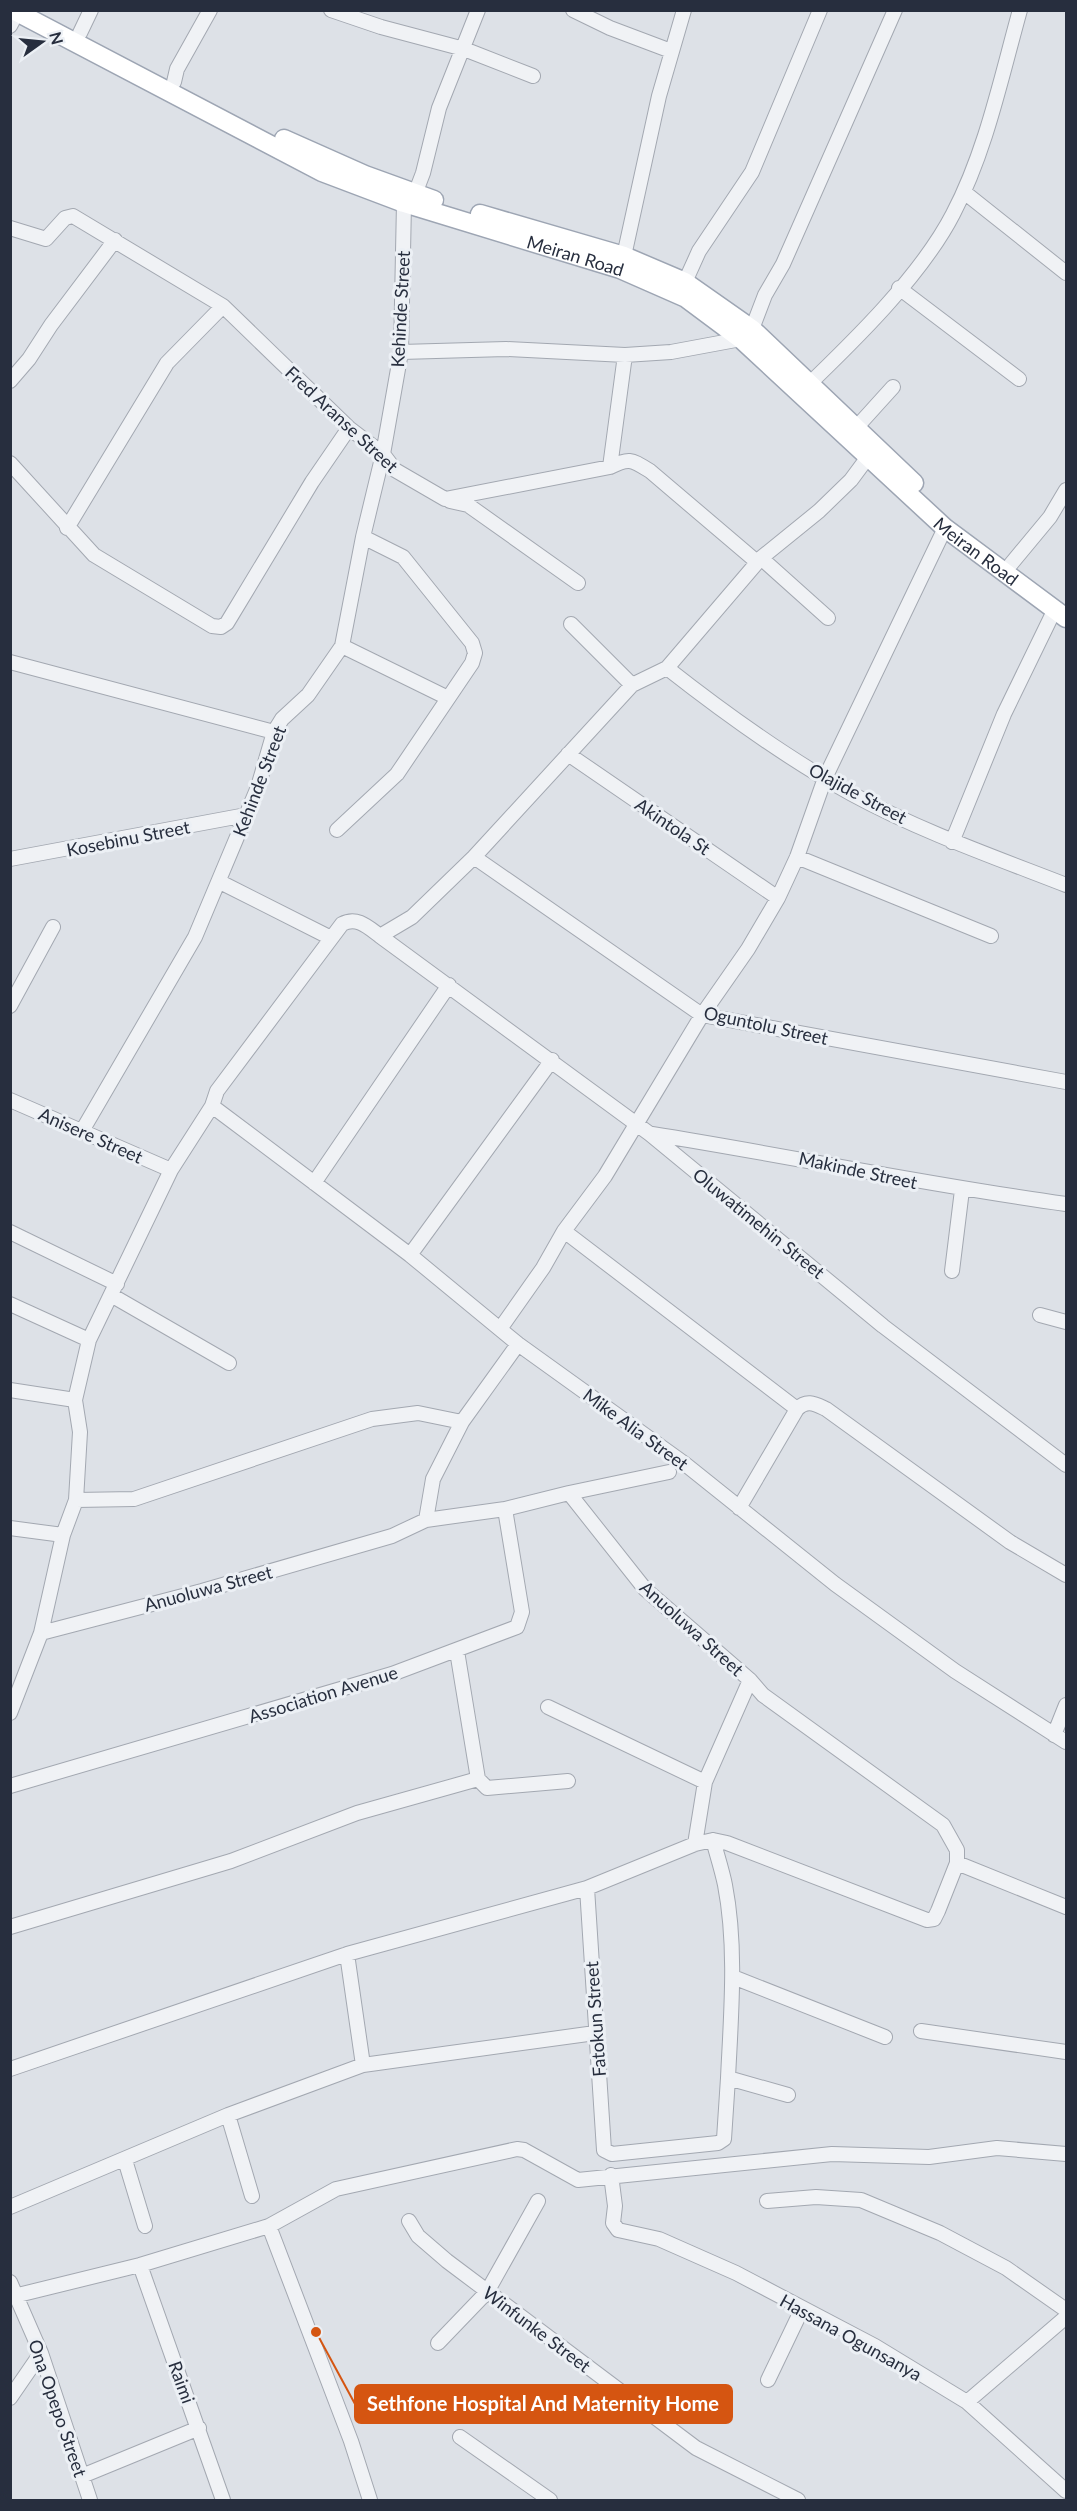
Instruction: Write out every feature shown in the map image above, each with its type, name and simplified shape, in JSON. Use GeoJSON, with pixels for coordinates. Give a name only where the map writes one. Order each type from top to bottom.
{"type":"FeatureCollection","features":[{"type":"Feature","properties":{"kind":"main road","name":"Meiran Road"},"geometry":{"type":"LineString","coordinates":[[36,10],[288,141],[410,199],[624,256],[685,282],[746,334],[804,389],[868,457],[945,528],[1063,611]]}},
{"type":"Feature","properties":{"kind":"main road","name":"Meiran Road"},"geometry":{"type":"LineString","coordinates":[[13,16],[321,172],[620,269],[686,298],[746,334]]}},
{"type":"Feature","properties":{"kind":"main road","name":"Meiran Road"},"geometry":{"type":"LineString","coordinates":[[804,389],[855,429],[953,520],[1011,564],[1063,611]]}},
{"type":"Feature","properties":{"kind":"street"},"geometry":{"type":"LineString","coordinates":[[80,33],[91,10]]}},
{"type":"Feature","properties":{"kind":"street"},"geometry":{"type":"LineString","coordinates":[[174,82],[177,69],[210,10]]}},
{"type":"Feature","properties":{"kind":"street"},"geometry":{"type":"LineString","coordinates":[[331,10],[381,27],[464,49],[533,76]]}},
{"type":"Feature","properties":{"kind":"street","name":"Kehinde Street"},"geometry":{"type":"LineString","coordinates":[[82,1131],[195,937],[258,787],[274,732],[282,718],[308,695],[342,646],[363,537],[383,454],[401,352],[410,199],[423,173],[439,108],[478,10]]}},
{"type":"Feature","properties":{"kind":"street"},"geometry":{"type":"LineString","coordinates":[[573,10],[610,28],[671,51]]}},
{"type":"Feature","properties":{"kind":"street"},"geometry":{"type":"LineString","coordinates":[[624,256],[671,51],[684,10]]}},
{"type":"Feature","properties":{"kind":"street"},"geometry":{"type":"LineString","coordinates":[[685,282],[699,251],[752,172],[819,10]]}},
{"type":"Feature","properties":{"kind":"street"},"geometry":{"type":"LineString","coordinates":[[401,352],[506,349],[625,355],[671,352],[746,334],[783,264],[895,10]]}},
{"type":"Feature","properties":{"kind":"street"},"geometry":{"type":"LineString","coordinates":[[804,389],[863,330],[944,230],[964,192],[984,136],[1020,10]]}},
{"type":"Feature","properties":{"kind":"street"},"geometry":{"type":"LineString","coordinates":[[964,192],[1066,273]]}},
{"type":"Feature","properties":{"kind":"street","name":"Fred Aranse Street"},"geometry":{"type":"LineString","coordinates":[[10,228],[46,239],[65,218],[73,216],[223,306],[349,428],[383,454],[395,470],[445,500],[468,505],[578,583]]}},
{"type":"Feature","properties":{"kind":"street"},"geometry":{"type":"LineString","coordinates":[[10,381],[29,359],[51,325],[115,240]]}},
{"type":"Feature","properties":{"kind":"street"},"geometry":{"type":"LineString","coordinates":[[899,288],[1018,379]]}},
{"type":"Feature","properties":{"kind":"street"},"geometry":{"type":"LineString","coordinates":[[67,528],[167,363],[223,306]]}},
{"type":"Feature","properties":{"kind":"street"},"geometry":{"type":"LineString","coordinates":[[610,467],[625,355]]}},
{"type":"Feature","properties":{"kind":"street"},"geometry":{"type":"LineString","coordinates":[[855,429],[893,387]]}},
{"type":"Feature","properties":{"kind":"street"},"geometry":{"type":"LineString","coordinates":[[10,463],[67,528],[104,563],[212,626],[221,627],[227,623],[312,482],[349,428]]}},
{"type":"Feature","properties":{"kind":"street"},"geometry":{"type":"LineString","coordinates":[[380,936],[412,917],[474,857],[632,685],[667,668],[759,560],[819,511],[851,480],[868,457]]}},
{"type":"Feature","properties":{"kind":"street"},"geometry":{"type":"LineString","coordinates":[[445,500],[610,467],[625,460],[635,462],[650,471],[828,618]]}},
{"type":"Feature","properties":{"kind":"street"},"geometry":{"type":"LineString","coordinates":[[1011,564],[1050,517],[1066,490]]}},
{"type":"Feature","properties":{"kind":"street"},"geometry":{"type":"LineString","coordinates":[[500,1329],[543,1268],[564,1231],[605,1176],[702,1015],[748,949],[778,898],[797,857],[825,778],[945,528]]}},
{"type":"Feature","properties":{"kind":"street"},"geometry":{"type":"LineString","coordinates":[[337,830],[397,774],[472,663],[475,653],[472,643],[403,557],[363,537]]}},
{"type":"Feature","properties":{"kind":"street"},"geometry":{"type":"LineString","coordinates":[[952,842],[1004,714],[1063,611]]}},
{"type":"Feature","properties":{"kind":"street"},"geometry":{"type":"LineString","coordinates":[[571,624],[632,685]]}},
{"type":"Feature","properties":{"kind":"street"},"geometry":{"type":"LineString","coordinates":[[342,646],[448,698]]}},
{"type":"Feature","properties":{"kind":"street"},"geometry":{"type":"LineString","coordinates":[[10,662],[274,732]]}},
{"type":"Feature","properties":{"kind":"street","name":"Olajide Street"},"geometry":{"type":"LineString","coordinates":[[667,668],[825,778],[952,842],[1066,885]]}},
{"type":"Feature","properties":{"kind":"street","name":"Akintola St"},"geometry":{"type":"LineString","coordinates":[[568,754],[778,898]]}},
{"type":"Feature","properties":{"kind":"street","name":"Kosebinu Street"},"geometry":{"type":"LineString","coordinates":[[10,859],[246,815]]}},
{"type":"Feature","properties":{"kind":"street","name":"Oguntolu Street"},"geometry":{"type":"LineString","coordinates":[[474,857],[702,1015],[1066,1082]]}},
{"type":"Feature","properties":{"kind":"street"},"geometry":{"type":"LineString","coordinates":[[797,857],[990,936]]}},
{"type":"Feature","properties":{"kind":"street"},"geometry":{"type":"LineString","coordinates":[[10,1713],[40,1633],[63,1536],[76,1500],[80,1432],[75,1400],[88,1340],[171,1170],[212,1106],[218,1091],[331,938],[220,882]]}},
{"type":"Feature","properties":{"kind":"street","name":"Oluwatimehin Street"},"geometry":{"type":"LineString","coordinates":[[331,938],[342,924],[348,921],[358,921],[449,985],[650,1134],[883,1326],[1066,1465]]}},
{"type":"Feature","properties":{"kind":"street"},"geometry":{"type":"LineString","coordinates":[[10,1006],[52,927]]}},
{"type":"Feature","properties":{"kind":"street"},"geometry":{"type":"LineString","coordinates":[[314,1183],[449,985]]}},
{"type":"Feature","properties":{"kind":"street"},"geometry":{"type":"LineString","coordinates":[[411,1255],[552,1060]]}},
{"type":"Feature","properties":{"kind":"street","name":"Anisere Street"},"geometry":{"type":"LineString","coordinates":[[10,1100],[171,1170]]}},
{"type":"Feature","properties":{"kind":"street","name":"Mike Alia Street"},"geometry":{"type":"LineString","coordinates":[[212,1106],[411,1255],[518,1344],[685,1464],[836,1584],[936,1658],[1060,1739]]}},
{"type":"Feature","properties":{"kind":"street","name":"Makinde Street"},"geometry":{"type":"LineString","coordinates":[[650,1134],[792,1156],[962,1190],[1066,1204]]}},
{"type":"Feature","properties":{"kind":"street"},"geometry":{"type":"LineString","coordinates":[[952,1271],[962,1190]]}},
{"type":"Feature","properties":{"kind":"street"},"geometry":{"type":"LineString","coordinates":[[564,1231],[797,1409]]}},
{"type":"Feature","properties":{"kind":"street"},"geometry":{"type":"LineString","coordinates":[[10,1232],[114,1290],[229,1363]]}},
{"type":"Feature","properties":{"kind":"street"},"geometry":{"type":"LineString","coordinates":[[10,1304],[88,1340]]}},
{"type":"Feature","properties":{"kind":"street"},"geometry":{"type":"LineString","coordinates":[[1040,1315],[1066,1322]]}},
{"type":"Feature","properties":{"kind":"street"},"geometry":{"type":"LineString","coordinates":[[426,1520],[433,1479],[462,1422],[518,1344]]}},
{"type":"Feature","properties":{"kind":"street"},"geometry":{"type":"LineString","coordinates":[[10,1390],[75,1400]]}},
{"type":"Feature","properties":{"kind":"street"},"geometry":{"type":"LineString","coordinates":[[739,1508],[797,1409],[801,1404],[812,1402],[826,1409],[1010,1542],[1066,1575]]}},
{"type":"Feature","properties":{"kind":"street"},"geometry":{"type":"LineString","coordinates":[[76,1500],[134,1499],[372,1419],[418,1413],[462,1422]]}},
{"type":"Feature","properties":{"kind":"street"},"geometry":{"type":"LineString","coordinates":[[569,1493],[669,1472]]}},
{"type":"Feature","properties":{"kind":"street","name":"Anuoluwa Street"},"geometry":{"type":"LineString","coordinates":[[40,1633],[202,1591],[392,1536],[426,1520],[505,1509],[569,1493],[645,1589],[750,1680],[763,1695],[943,1825],[957,1850],[957,1863]]}},
{"type":"Feature","properties":{"kind":"street","name":"Association Avenue"},"geometry":{"type":"LineString","coordinates":[[10,1786],[392,1674],[517,1627],[522,1612],[505,1509]]}},
{"type":"Feature","properties":{"kind":"street"},"geometry":{"type":"LineString","coordinates":[[10,1528],[63,1536]]}},
{"type":"Feature","properties":{"kind":"street"},"geometry":{"type":"LineString","coordinates":[[457,1651],[478,1779],[486,1788],[568,1781]]}},
{"type":"Feature","properties":{"kind":"street"},"geometry":{"type":"LineString","coordinates":[[695,1844],[705,1782],[750,1680]]}},
{"type":"Feature","properties":{"kind":"street"},"geometry":{"type":"LineString","coordinates":[[1060,1739],[1066,1704]]}},
{"type":"Feature","properties":{"kind":"street"},"geometry":{"type":"LineString","coordinates":[[548,1707],[587,1728],[705,1782]]}},
{"type":"Feature","properties":{"kind":"street"},"geometry":{"type":"LineString","coordinates":[[10,1927],[231,1861],[357,1814],[478,1779]]}},
{"type":"Feature","properties":{"kind":"street"},"geometry":{"type":"LineString","coordinates":[[713,1840],[725,1885],[733,1977],[728,2078],[788,2095]]}},
{"type":"Feature","properties":{"kind":"street"},"geometry":{"type":"LineString","coordinates":[[10,2069],[346,1954],[587,1888],[695,1844],[713,1840],[727,1843],[927,1920],[934,1919],[957,1863],[1066,1907]]}},
{"type":"Feature","properties":{"kind":"street","name":"Fatokun Street"},"geometry":{"type":"LineString","coordinates":[[587,1888],[604,2150],[612,2154],[718,2143],[724,2139],[728,2078]]}},
{"type":"Feature","properties":{"kind":"street"},"geometry":{"type":"LineString","coordinates":[[346,1954],[363,2064]]}},
{"type":"Feature","properties":{"kind":"street"},"geometry":{"type":"LineString","coordinates":[[733,1977],[885,2037]]}},
{"type":"Feature","properties":{"kind":"street"},"geometry":{"type":"LineString","coordinates":[[921,2031],[1066,2052]]}},
{"type":"Feature","properties":{"kind":"street"},"geometry":{"type":"LineString","coordinates":[[10,2207],[228,2115],[363,2064],[595,2033]]}},
{"type":"Feature","properties":{"kind":"street"},"geometry":{"type":"LineString","coordinates":[[228,2115],[252,2196]]}},
{"type":"Feature","properties":{"kind":"street"},"geometry":{"type":"LineString","coordinates":[[13,2292],[140,2265],[269,2226],[336,2189],[517,2149],[578,2180],[832,2154],[929,2157],[997,2148],[1066,2154]]}},
{"type":"Feature","properties":{"kind":"street"},"geometry":{"type":"LineString","coordinates":[[125,2160],[145,2226]]}},
{"type":"Feature","properties":{"kind":"street","name":"Hassana Ogunsanya"},"geometry":{"type":"LineString","coordinates":[[611,2175],[615,2206],[613,2223],[618,2230],[659,2239],[736,2273],[875,2346],[967,2402],[1066,2492]]}},
{"type":"Feature","properties":{"kind":"street"},"geometry":{"type":"LineString","coordinates":[[767,2200],[816,2196],[861,2200],[930,2229],[1006,2268],[1066,2310]]}},
{"type":"Feature","properties":{"kind":"street"},"geometry":{"type":"LineString","coordinates":[[438,2343],[487,2292],[538,2201]]}},
{"type":"Feature","properties":{"kind":"street","name":"Winfunke Street"},"geometry":{"type":"LineString","coordinates":[[409,2221],[418,2236],[487,2292],[696,2448],[798,2500]]}},
{"type":"Feature","properties":{"kind":"street"},"geometry":{"type":"LineString","coordinates":[[269,2226],[351,2441],[370,2500]]}},
{"type":"Feature","properties":{"kind":"street","name":"Raimi"},"geometry":{"type":"LineString","coordinates":[[140,2265],[223,2500]]}},
{"type":"Feature","properties":{"kind":"street","name":"Ona Opepo Street"},"geometry":{"type":"LineString","coordinates":[[13,2292],[40,2353],[90,2500]]}},
{"type":"Feature","properties":{"kind":"street"},"geometry":{"type":"LineString","coordinates":[[768,2380],[802,2309]]}},
{"type":"Feature","properties":{"kind":"street"},"geometry":{"type":"LineString","coordinates":[[967,2402],[1066,2317]]}},
{"type":"Feature","properties":{"kind":"street"},"geometry":{"type":"LineString","coordinates":[[10,2398],[40,2353]]}},
{"type":"Feature","properties":{"kind":"street"},"geometry":{"type":"LineString","coordinates":[[82,2476],[199,2428]]}},
{"type":"Feature","properties":{"kind":"street"},"geometry":{"type":"LineString","coordinates":[[460,2437],[550,2500]]}},
{"type":"Feature","properties":{"kind":"street"},"geometry":{"type":"LineString","coordinates":[[1061,2500],[1066,2492]]}},
{"type":"Feature","properties":{"kind":"place","name":"Sethfone Hospital And Maternity Home"},"geometry":{"type":"Point","coordinates":[316,2332]}}]}
